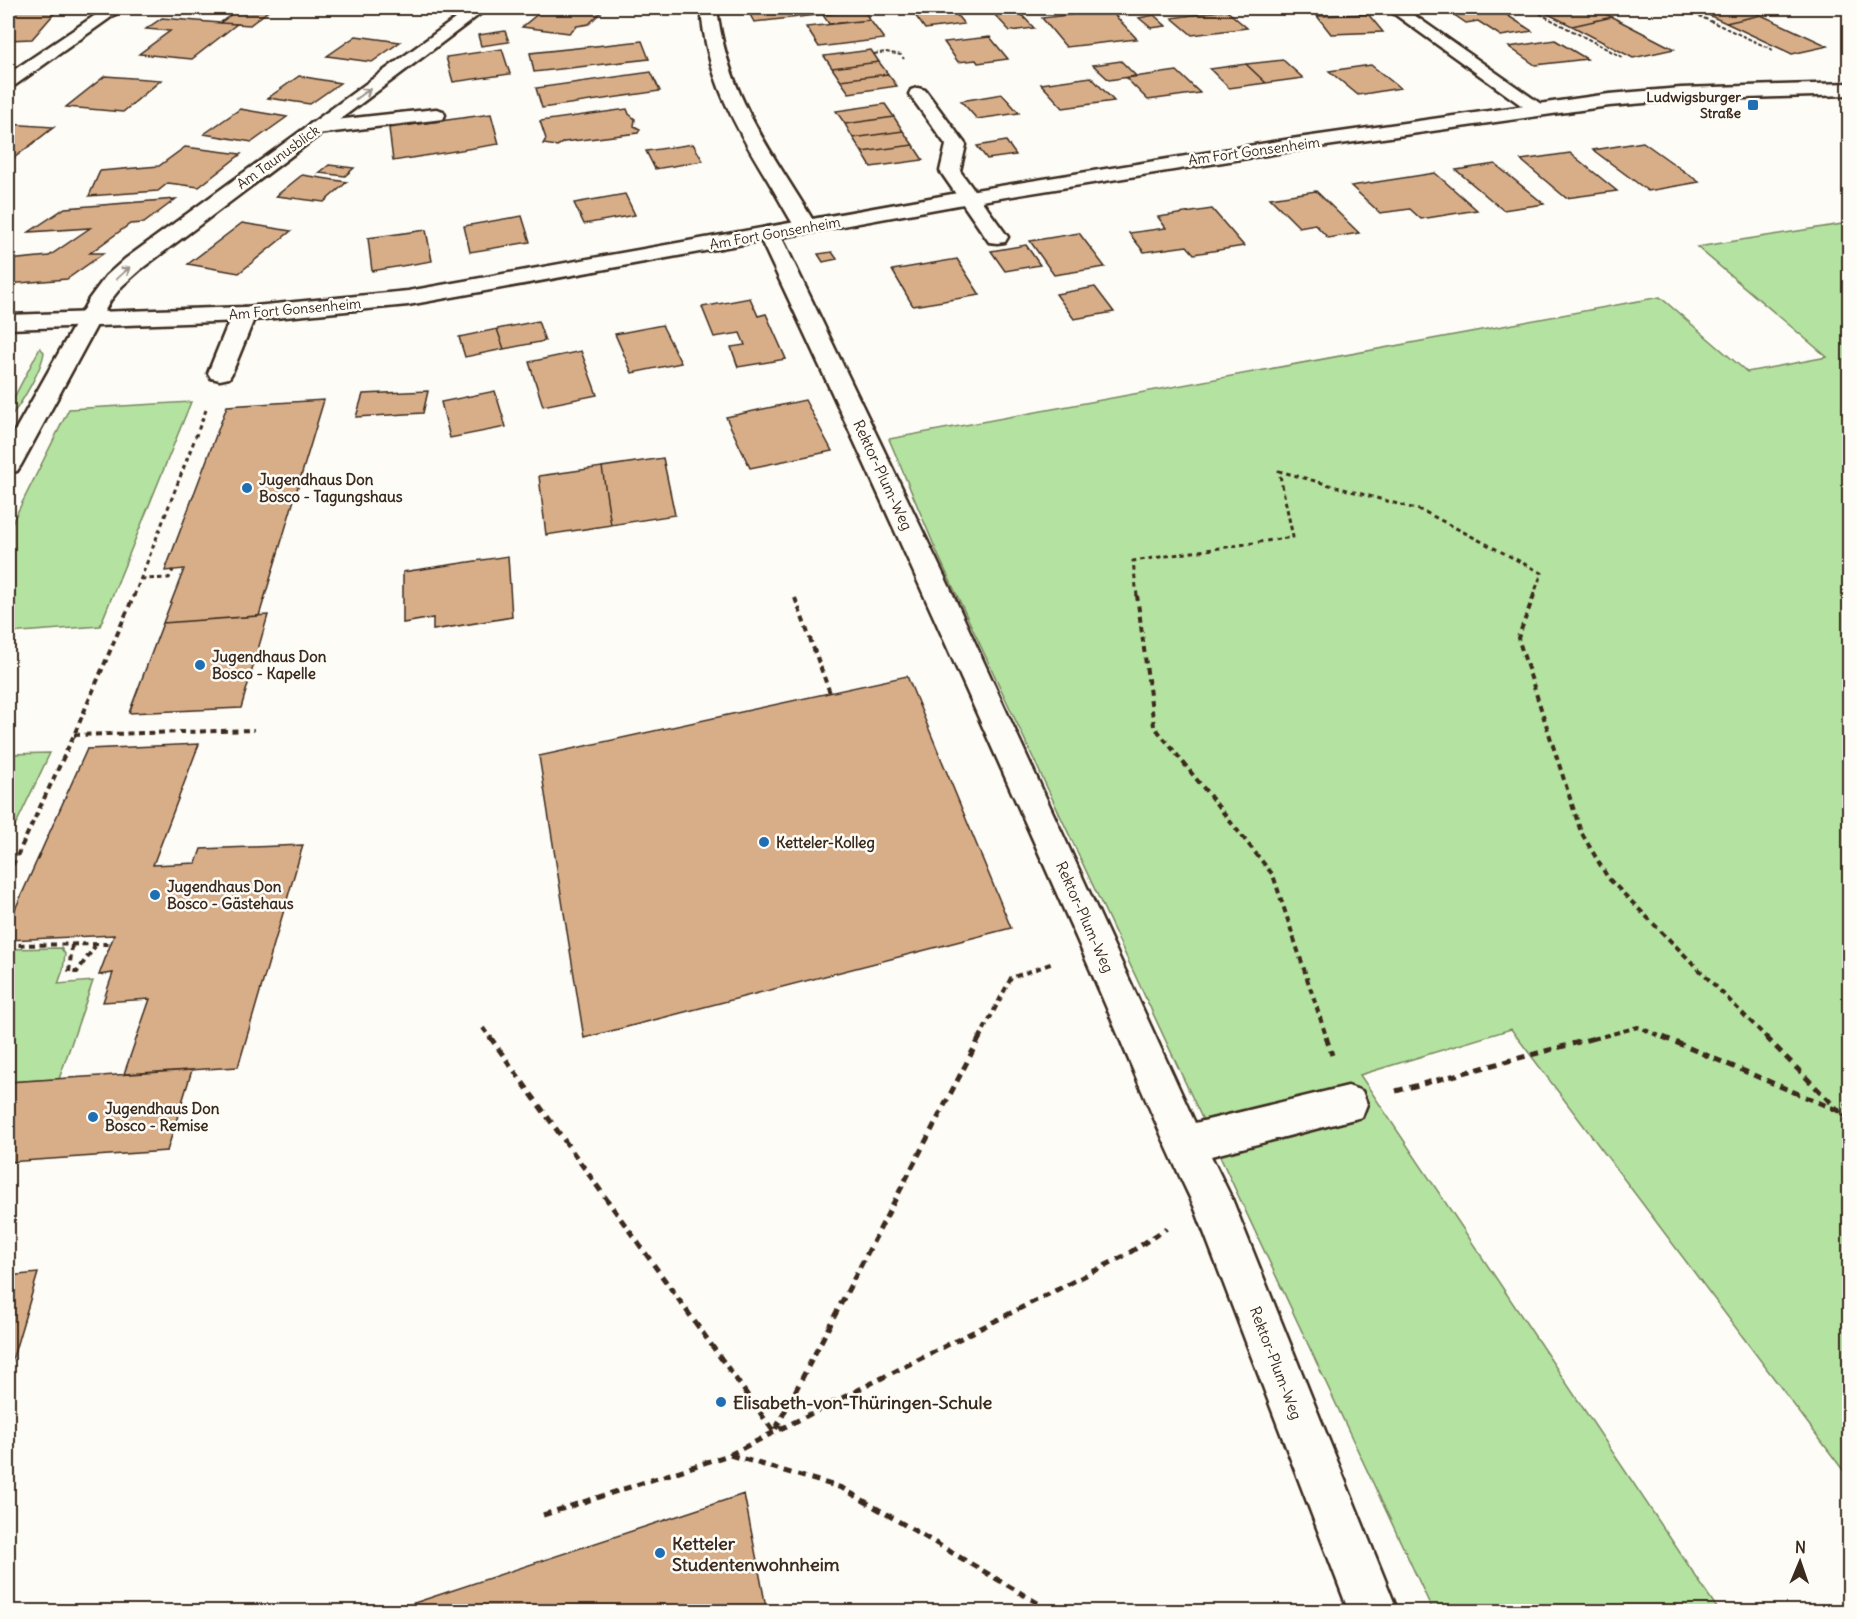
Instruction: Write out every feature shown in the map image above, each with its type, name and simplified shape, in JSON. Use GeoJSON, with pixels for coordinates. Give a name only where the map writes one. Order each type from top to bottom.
{"type":"FeatureCollection","features":[{"type":"Feature","properties":{"kind":"street"},"geometry":{"type":"LineString","coordinates":[[8,82],[116,8]]}},
{"type":"Feature","properties":{"kind":"street","name":"Am Taunusblick"},"geometry":{"type":"LineString","coordinates":[[8,465],[14,440],[114,281],[133,264],[480,8]]}},
{"type":"Feature","properties":{"kind":"street"},"geometry":{"type":"LineString","coordinates":[[709,8],[709,29],[725,88],[806,227]]}},
{"type":"Feature","properties":{"kind":"street"},"geometry":{"type":"LineString","coordinates":[[1394,8],[1539,109]]}},
{"type":"Feature","properties":{"kind":"street","name":"Am Fort Gonsenheim"},"geometry":{"type":"LineString","coordinates":[[8,322],[244,314],[408,298],[1194,159],[1539,109],[1681,94],[1850,89]]}},
{"type":"Feature","properties":{"kind":"street"},"geometry":{"type":"LineString","coordinates":[[918,94],[956,145],[950,171],[997,237]]}},
{"type":"Feature","properties":{"kind":"street"},"geometry":{"type":"LineString","coordinates":[[317,128],[436,115]]}},
{"type":"Feature","properties":{"kind":"street","name":"Rektor-Plum-Weg"},"geometry":{"type":"LineString","coordinates":[[769,234],[902,516],[1098,946],[1184,1144],[1212,1199],[1374,1611]]}},
{"type":"Feature","properties":{"kind":"street"},"geometry":{"type":"LineString","coordinates":[[220,373],[244,314]]}},
{"type":"Feature","properties":{"kind":"street"},"geometry":{"type":"LineString","coordinates":[[1184,1144],[1348,1104]]}},
{"type":"Feature","properties":{"kind":"path"},"geometry":{"type":"LineString","coordinates":[[1529,8],[1627,60]]}},
{"type":"Feature","properties":{"kind":"path"},"geometry":{"type":"LineString","coordinates":[[1682,8],[1779,53]]}},
{"type":"Feature","properties":{"kind":"path"},"geometry":{"type":"LineString","coordinates":[[1836,8],[1850,13]]}},
{"type":"Feature","properties":{"kind":"path"},"geometry":{"type":"LineString","coordinates":[[874,54],[886,52],[901,55]]}},
{"type":"Feature","properties":{"kind":"path"},"geometry":{"type":"LineString","coordinates":[[8,875],[74,735],[141,579],[220,373]]}},
{"type":"Feature","properties":{"kind":"path"},"geometry":{"type":"LineString","coordinates":[[1839,1111],[1638,1027],[1348,1104],[1273,875],[1154,726],[1133,561],[1293,537],[1279,471],[1423,511],[1542,573],[1518,638],[1581,832],[1608,878],[1850,1120]]}},
{"type":"Feature","properties":{"kind":"path"},"geometry":{"type":"LineString","coordinates":[[141,579],[169,578],[173,570]]}},
{"type":"Feature","properties":{"kind":"path"},"geometry":{"type":"LineString","coordinates":[[795,598],[830,693]]}},
{"type":"Feature","properties":{"kind":"path"},"geometry":{"type":"LineString","coordinates":[[74,735],[254,730]]}},
{"type":"Feature","properties":{"kind":"path"},"geometry":{"type":"LineString","coordinates":[[8,945],[110,944]]}},
{"type":"Feature","properties":{"kind":"path"},"geometry":{"type":"LineString","coordinates":[[72,945],[69,972],[77,972],[96,945]]}},
{"type":"Feature","properties":{"kind":"path"},"geometry":{"type":"LineString","coordinates":[[774,1432],[1011,978],[1098,946]]}},
{"type":"Feature","properties":{"kind":"path"},"geometry":{"type":"LineString","coordinates":[[483,1028],[774,1432]]}},
{"type":"Feature","properties":{"kind":"path"},"geometry":{"type":"LineString","coordinates":[[1839,1111],[1850,1103]]}},
{"type":"Feature","properties":{"kind":"path"},"geometry":{"type":"LineString","coordinates":[[543,1515],[729,1455],[1126,1255],[1212,1199]]}},
{"type":"Feature","properties":{"kind":"path"},"geometry":{"type":"LineString","coordinates":[[729,1455],[842,1488],[1053,1611]]}},
{"type":"Feature","properties":{"kind":"green space"},"geometry":{"type":"Polygon","coordinates":[[[1849,223],[1849,1478],[1511,1029],[1360,1075],[1719,1611],[1433,1611],[939,557],[889,439],[1660,297],[1747,372],[1827,357],[1697,247],[1849,223]]]}},
{"type":"Feature","properties":{"kind":"green space"},"geometry":{"type":"Polygon","coordinates":[[[40,348],[44,352],[35,378],[8,419],[8,409],[40,348]]]}},
{"type":"Feature","properties":{"kind":"green space"},"geometry":{"type":"Polygon","coordinates":[[[191,402],[100,626],[8,633],[8,531],[69,409],[191,402]]]}},
{"type":"Feature","properties":{"kind":"green space"},"geometry":{"type":"Polygon","coordinates":[[[50,753],[8,841],[8,754],[50,753]]]}},
{"type":"Feature","properties":{"kind":"green space"},"geometry":{"type":"Polygon","coordinates":[[[61,948],[65,954],[58,984],[93,981],[59,1079],[8,1082],[8,949],[61,948]]]}},
{"type":"Feature","properties":{"kind":"building"},"geometry":{"type":"Polygon","coordinates":[[[8,8],[59,8],[32,39],[8,40],[8,8]]]}},
{"type":"Feature","properties":{"kind":"building"},"geometry":{"type":"Polygon","coordinates":[[[240,8],[272,8],[250,25],[220,23],[240,8]]]}},
{"type":"Feature","properties":{"kind":"building"},"geometry":{"type":"Polygon","coordinates":[[[445,8],[435,15],[396,9],[445,8]]]}},
{"type":"Feature","properties":{"kind":"building"},"geometry":{"type":"Polygon","coordinates":[[[545,8],[605,8],[589,24],[577,26],[569,33],[522,27],[545,8]]]}},
{"type":"Feature","properties":{"kind":"building"},"geometry":{"type":"Polygon","coordinates":[[[779,8],[841,8],[844,12],[754,22],[748,11],[779,8]]]}},
{"type":"Feature","properties":{"kind":"building"},"geometry":{"type":"Polygon","coordinates":[[[841,8],[862,8],[870,20],[829,24],[823,15],[844,12],[841,8]]]}},
{"type":"Feature","properties":{"kind":"building"},"geometry":{"type":"Polygon","coordinates":[[[910,8],[951,8],[964,24],[925,29],[910,8]]]}},
{"type":"Feature","properties":{"kind":"building"},"geometry":{"type":"Polygon","coordinates":[[[1496,8],[1532,31],[1501,36],[1478,21],[1466,23],[1450,12],[1496,8]]]}},
{"type":"Feature","properties":{"kind":"building"},"geometry":{"type":"Polygon","coordinates":[[[1536,8],[1593,8],[1612,17],[1572,26],[1536,8]]]}},
{"type":"Feature","properties":{"kind":"building"},"geometry":{"type":"Polygon","coordinates":[[[1693,8],[1745,8],[1761,15],[1726,23],[1693,8]]]}},
{"type":"Feature","properties":{"kind":"building"},"geometry":{"type":"Polygon","coordinates":[[[1110,10],[1137,39],[1066,47],[1042,18],[1110,10]]]}},
{"type":"Feature","properties":{"kind":"building"},"geometry":{"type":"Polygon","coordinates":[[[1226,10],[1247,28],[1192,35],[1172,18],[1226,10]]]}},
{"type":"Feature","properties":{"kind":"building"},"geometry":{"type":"Polygon","coordinates":[[[1018,11],[1034,28],[1010,31],[994,14],[1018,11]]]}},
{"type":"Feature","properties":{"kind":"building"},"geometry":{"type":"Polygon","coordinates":[[[1368,14],[1383,32],[1331,34],[1317,16],[1368,14]]]}},
{"type":"Feature","properties":{"kind":"building"},"geometry":{"type":"Polygon","coordinates":[[[1154,15],[1166,26],[1151,28],[1139,18],[1154,15]]]}},
{"type":"Feature","properties":{"kind":"building"},"geometry":{"type":"Polygon","coordinates":[[[1761,15],[1828,46],[1792,54],[1726,23],[1761,15]]]}},
{"type":"Feature","properties":{"kind":"building"},"geometry":{"type":"Polygon","coordinates":[[[1612,17],[1674,49],[1633,58],[1572,26],[1612,17]]]}},
{"type":"Feature","properties":{"kind":"building"},"geometry":{"type":"Polygon","coordinates":[[[162,18],[237,24],[192,59],[139,54],[170,31],[146,29],[162,18]]]}},
{"type":"Feature","properties":{"kind":"building"},"geometry":{"type":"Polygon","coordinates":[[[870,20],[884,39],[819,47],[806,27],[870,20]]]}},
{"type":"Feature","properties":{"kind":"building"},"geometry":{"type":"Polygon","coordinates":[[[505,31],[509,42],[481,46],[478,35],[505,31]]]}},
{"type":"Feature","properties":{"kind":"building"},"geometry":{"type":"Polygon","coordinates":[[[356,36],[400,42],[372,62],[327,56],[356,36]]]}},
{"type":"Feature","properties":{"kind":"building"},"geometry":{"type":"Polygon","coordinates":[[[990,37],[1008,59],[978,63],[976,60],[958,62],[944,42],[990,37]]]}},
{"type":"Feature","properties":{"kind":"building"},"geometry":{"type":"Polygon","coordinates":[[[1555,40],[1587,59],[1535,65],[1509,47],[1555,40]]]}},
{"type":"Feature","properties":{"kind":"building"},"geometry":{"type":"Polygon","coordinates":[[[642,41],[649,59],[534,72],[530,53],[642,41]]]}},
{"type":"Feature","properties":{"kind":"building"},"geometry":{"type":"Polygon","coordinates":[[[502,49],[510,74],[453,82],[446,57],[502,49]]]}},
{"type":"Feature","properties":{"kind":"building"},"geometry":{"type":"Polygon","coordinates":[[[871,50],[879,62],[832,68],[824,56],[871,50]]]}},
{"type":"Feature","properties":{"kind":"building"},"geometry":{"type":"Polygon","coordinates":[[[1283,60],[1303,78],[1266,83],[1246,64],[1283,60]]]}},
{"type":"Feature","properties":{"kind":"building"},"geometry":{"type":"Polygon","coordinates":[[[1121,61],[1136,76],[1109,80],[1093,65],[1121,61]]]}},
{"type":"Feature","properties":{"kind":"building"},"geometry":{"type":"Polygon","coordinates":[[[879,62],[888,74],[840,80],[832,68],[879,62]]]}},
{"type":"Feature","properties":{"kind":"building"},"geometry":{"type":"Polygon","coordinates":[[[1246,64],[1266,83],[1229,88],[1210,69],[1246,64]]]}},
{"type":"Feature","properties":{"kind":"building"},"geometry":{"type":"Polygon","coordinates":[[[1371,65],[1400,88],[1358,95],[1329,71],[1371,65]]]}},
{"type":"Feature","properties":{"kind":"building"},"geometry":{"type":"Polygon","coordinates":[[[1177,71],[1200,93],[1148,100],[1126,78],[1177,71]]]}},
{"type":"Feature","properties":{"kind":"building"},"geometry":{"type":"Polygon","coordinates":[[[651,72],[660,91],[542,108],[536,88],[651,72]]]}},
{"type":"Feature","properties":{"kind":"building"},"geometry":{"type":"Polygon","coordinates":[[[888,74],[897,86],[849,93],[840,80],[888,74]]]}},
{"type":"Feature","properties":{"kind":"building"},"geometry":{"type":"Polygon","coordinates":[[[105,76],[161,80],[123,112],[66,107],[105,76]]]}},
{"type":"Feature","properties":{"kind":"building"},"geometry":{"type":"Polygon","coordinates":[[[299,76],[340,83],[310,104],[268,98],[299,76]]]}},
{"type":"Feature","properties":{"kind":"building"},"geometry":{"type":"Polygon","coordinates":[[[1091,77],[1114,101],[1063,108],[1041,84],[1091,77]]]}},
{"type":"Feature","properties":{"kind":"building"},"geometry":{"type":"Polygon","coordinates":[[[1002,94],[1019,113],[977,119],[961,101],[1002,94]]]}},
{"type":"Feature","properties":{"kind":"building"},"geometry":{"type":"Polygon","coordinates":[[[885,104],[894,117],[845,124],[836,111],[885,104]]]}},
{"type":"Feature","properties":{"kind":"building"},"geometry":{"type":"Polygon","coordinates":[[[240,109],[287,117],[252,142],[204,134],[240,109]]]}},
{"type":"Feature","properties":{"kind":"building"},"geometry":{"type":"Polygon","coordinates":[[[627,109],[635,119],[634,126],[640,129],[638,133],[564,142],[557,146],[543,144],[546,139],[540,121],[627,109]]]}},
{"type":"Feature","properties":{"kind":"building"},"geometry":{"type":"Polygon","coordinates":[[[491,114],[499,144],[393,161],[389,128],[491,114]]]}},
{"type":"Feature","properties":{"kind":"building"},"geometry":{"type":"Polygon","coordinates":[[[894,117],[903,131],[853,138],[845,124],[894,117]]]}},
{"type":"Feature","properties":{"kind":"building"},"geometry":{"type":"Polygon","coordinates":[[[8,124],[54,127],[8,161],[8,124]]]}},
{"type":"Feature","properties":{"kind":"building"},"geometry":{"type":"Polygon","coordinates":[[[903,131],[913,145],[862,152],[853,138],[903,131]]]}},
{"type":"Feature","properties":{"kind":"building"},"geometry":{"type":"Polygon","coordinates":[[[1006,141],[1016,155],[987,159],[977,146],[1006,141]]]}},
{"type":"Feature","properties":{"kind":"building"},"geometry":{"type":"Polygon","coordinates":[[[1643,142],[1699,182],[1648,191],[1593,150],[1643,142]]]}},
{"type":"Feature","properties":{"kind":"building"},"geometry":{"type":"Polygon","coordinates":[[[693,144],[703,161],[655,169],[646,151],[693,144]]]}},
{"type":"Feature","properties":{"kind":"building"},"geometry":{"type":"Polygon","coordinates":[[[913,145],[923,160],[871,167],[862,152],[913,145]]]}},
{"type":"Feature","properties":{"kind":"building"},"geometry":{"type":"Polygon","coordinates":[[[185,147],[241,154],[199,187],[168,183],[158,191],[89,196],[100,171],[159,166],[185,147]]]}},
{"type":"Feature","properties":{"kind":"building"},"geometry":{"type":"Polygon","coordinates":[[[1570,153],[1617,191],[1566,198],[1521,160],[1570,153]]]}},
{"type":"Feature","properties":{"kind":"building"},"geometry":{"type":"Polygon","coordinates":[[[1495,164],[1544,204],[1503,210],[1456,170],[1495,164]]]}},
{"type":"Feature","properties":{"kind":"building"},"geometry":{"type":"Polygon","coordinates":[[[329,165],[354,168],[345,176],[319,173],[329,165]]]}},
{"type":"Feature","properties":{"kind":"building"},"geometry":{"type":"Polygon","coordinates":[[[1435,173],[1477,210],[1421,219],[1410,209],[1380,213],[1351,186],[1435,173]]]}},
{"type":"Feature","properties":{"kind":"building"},"geometry":{"type":"Polygon","coordinates":[[[302,175],[347,182],[324,202],[276,196],[302,175]]]}},
{"type":"Feature","properties":{"kind":"building"},"geometry":{"type":"Polygon","coordinates":[[[1316,191],[1359,233],[1328,238],[1315,224],[1299,227],[1270,198],[1316,191]]]}},
{"type":"Feature","properties":{"kind":"building"},"geometry":{"type":"Polygon","coordinates":[[[625,194],[635,215],[584,224],[574,203],[625,194]]]}},
{"type":"Feature","properties":{"kind":"building"},"geometry":{"type":"Polygon","coordinates":[[[176,199],[144,223],[130,224],[90,253],[104,253],[67,279],[8,284],[8,260],[49,256],[90,228],[29,232],[65,208],[176,199]]]}},
{"type":"Feature","properties":{"kind":"building"},"geometry":{"type":"Polygon","coordinates":[[[1212,209],[1244,246],[1194,254],[1187,246],[1144,252],[1129,233],[1166,228],[1158,217],[1212,209]]]}},
{"type":"Feature","properties":{"kind":"building"},"geometry":{"type":"Polygon","coordinates":[[[522,216],[530,242],[470,252],[464,226],[522,216]]]}},
{"type":"Feature","properties":{"kind":"building"},"geometry":{"type":"Polygon","coordinates":[[[242,223],[291,231],[239,273],[188,264],[242,223]]]}},
{"type":"Feature","properties":{"kind":"building"},"geometry":{"type":"Polygon","coordinates":[[[426,230],[432,261],[372,271],[368,238],[426,230]]]}},
{"type":"Feature","properties":{"kind":"building"},"geometry":{"type":"Polygon","coordinates":[[[1079,233],[1105,267],[1054,275],[1030,241],[1079,233]]]}},
{"type":"Feature","properties":{"kind":"building"},"geometry":{"type":"Polygon","coordinates":[[[1026,245],[1040,265],[1005,271],[991,251],[1026,245]]]}},
{"type":"Feature","properties":{"kind":"building"},"geometry":{"type":"Polygon","coordinates":[[[832,252],[837,259],[823,262],[818,254],[832,252]]]}},
{"type":"Feature","properties":{"kind":"building"},"geometry":{"type":"Polygon","coordinates":[[[957,259],[980,295],[913,306],[892,270],[957,259]]]}},
{"type":"Feature","properties":{"kind":"building"},"geometry":{"type":"Polygon","coordinates":[[[1095,287],[1114,312],[1074,319],[1056,294],[1095,287]]]}},
{"type":"Feature","properties":{"kind":"building"},"geometry":{"type":"Polygon","coordinates":[[[750,298],[758,316],[766,314],[786,359],[738,367],[731,347],[745,345],[740,333],[714,337],[702,307],[750,298]]]}},
{"type":"Feature","properties":{"kind":"building"},"geometry":{"type":"Polygon","coordinates":[[[538,321],[545,341],[504,349],[497,329],[538,321]]]}},
{"type":"Feature","properties":{"kind":"building"},"geometry":{"type":"Polygon","coordinates":[[[662,325],[681,363],[632,373],[615,334],[662,325]]]}},
{"type":"Feature","properties":{"kind":"building"},"geometry":{"type":"Polygon","coordinates":[[[497,329],[504,349],[465,357],[459,337],[497,329]]]}},
{"type":"Feature","properties":{"kind":"building"},"geometry":{"type":"Polygon","coordinates":[[[581,351],[597,395],[543,406],[529,362],[581,351]]]}},
{"type":"Feature","properties":{"kind":"building"},"geometry":{"type":"Polygon","coordinates":[[[428,391],[423,413],[356,417],[363,394],[428,391]]]}},
{"type":"Feature","properties":{"kind":"building"},"geometry":{"type":"Polygon","coordinates":[[[495,391],[506,427],[450,438],[441,402],[495,391]]]}},
{"type":"Feature","properties":{"kind":"building","name":"Jugendhaus Don Bosco - Tagungshaus"},"geometry":{"type":"Polygon","coordinates":[[[324,400],[259,616],[163,623],[184,569],[165,571],[227,406],[324,400]]]}},
{"type":"Feature","properties":{"kind":"building"},"geometry":{"type":"Polygon","coordinates":[[[805,400],[832,451],[750,468],[726,417],[805,400]]]}},
{"type":"Feature","properties":{"kind":"building"},"geometry":{"type":"Polygon","coordinates":[[[663,458],[675,515],[611,525],[602,467],[663,458]]]}},
{"type":"Feature","properties":{"kind":"building"},"geometry":{"type":"Polygon","coordinates":[[[602,467],[611,525],[546,535],[539,476],[602,467]]]}},
{"type":"Feature","properties":{"kind":"building"},"geometry":{"type":"Polygon","coordinates":[[[508,556],[512,617],[433,630],[433,618],[403,623],[403,572],[508,556]]]}},
{"type":"Feature","properties":{"kind":"building","name":"Jugendhaus Don Bosco - Kapelle"},"geometry":{"type":"Polygon","coordinates":[[[268,615],[241,708],[129,713],[163,623],[268,615]]]}},
{"type":"Feature","properties":{"kind":"building","name":"Ketteler-Kolleg"},"geometry":{"type":"Polygon","coordinates":[[[907,676],[1011,928],[584,1038],[539,756],[907,676]]]}},
{"type":"Feature","properties":{"kind":"building","name":"Jugendhaus Don Bosco - Gästehaus"},"geometry":{"type":"Polygon","coordinates":[[[199,744],[153,865],[196,863],[201,849],[303,845],[238,1067],[124,1074],[150,999],[103,1002],[113,973],[99,975],[114,935],[8,940],[8,925],[87,749],[199,744]]]}},
{"type":"Feature","properties":{"kind":"building","name":"Jugendhaus Don Bosco - Remise"},"geometry":{"type":"Polygon","coordinates":[[[192,1070],[167,1151],[8,1162],[8,1082],[192,1070]]]}},
{"type":"Feature","properties":{"kind":"building"},"geometry":{"type":"Polygon","coordinates":[[[38,1273],[8,1374],[8,1276],[38,1273]]]}},
{"type":"Feature","properties":{"kind":"building","name":"Ketteler Studentenwohnheim"},"geometry":{"type":"Polygon","coordinates":[[[744,1494],[767,1612],[387,1612],[744,1494]]]}},
{"type":"Feature","properties":{"kind":"place","name":"Ludwigsburger Straße"},"geometry":{"type":"Point","coordinates":[1753,105]}},
{"type":"Feature","properties":{"kind":"place","name":"Jugendhaus Don Bosco - Tagungshaus"},"geometry":{"type":"Point","coordinates":[247,488]}},
{"type":"Feature","properties":{"kind":"place","name":"Jugendhaus Don Bosco - Kapelle"},"geometry":{"type":"Point","coordinates":[200,665]}},
{"type":"Feature","properties":{"kind":"place","name":"Ketteler-Kolleg"},"geometry":{"type":"Point","coordinates":[764,842]}},
{"type":"Feature","properties":{"kind":"place","name":"Jugendhaus Don Bosco - Gästehaus"},"geometry":{"type":"Point","coordinates":[155,895]}},
{"type":"Feature","properties":{"kind":"place","name":"Jugendhaus Don Bosco - Remise"},"geometry":{"type":"Point","coordinates":[93,1117]}},
{"type":"Feature","properties":{"kind":"place","name":"Elisabeth-von-Thüringen-Schule"},"geometry":{"type":"Point","coordinates":[721,1402]}},
{"type":"Feature","properties":{"kind":"place","name":"Ketteler Studentenwohnheim"},"geometry":{"type":"Point","coordinates":[660,1553]}}]}
